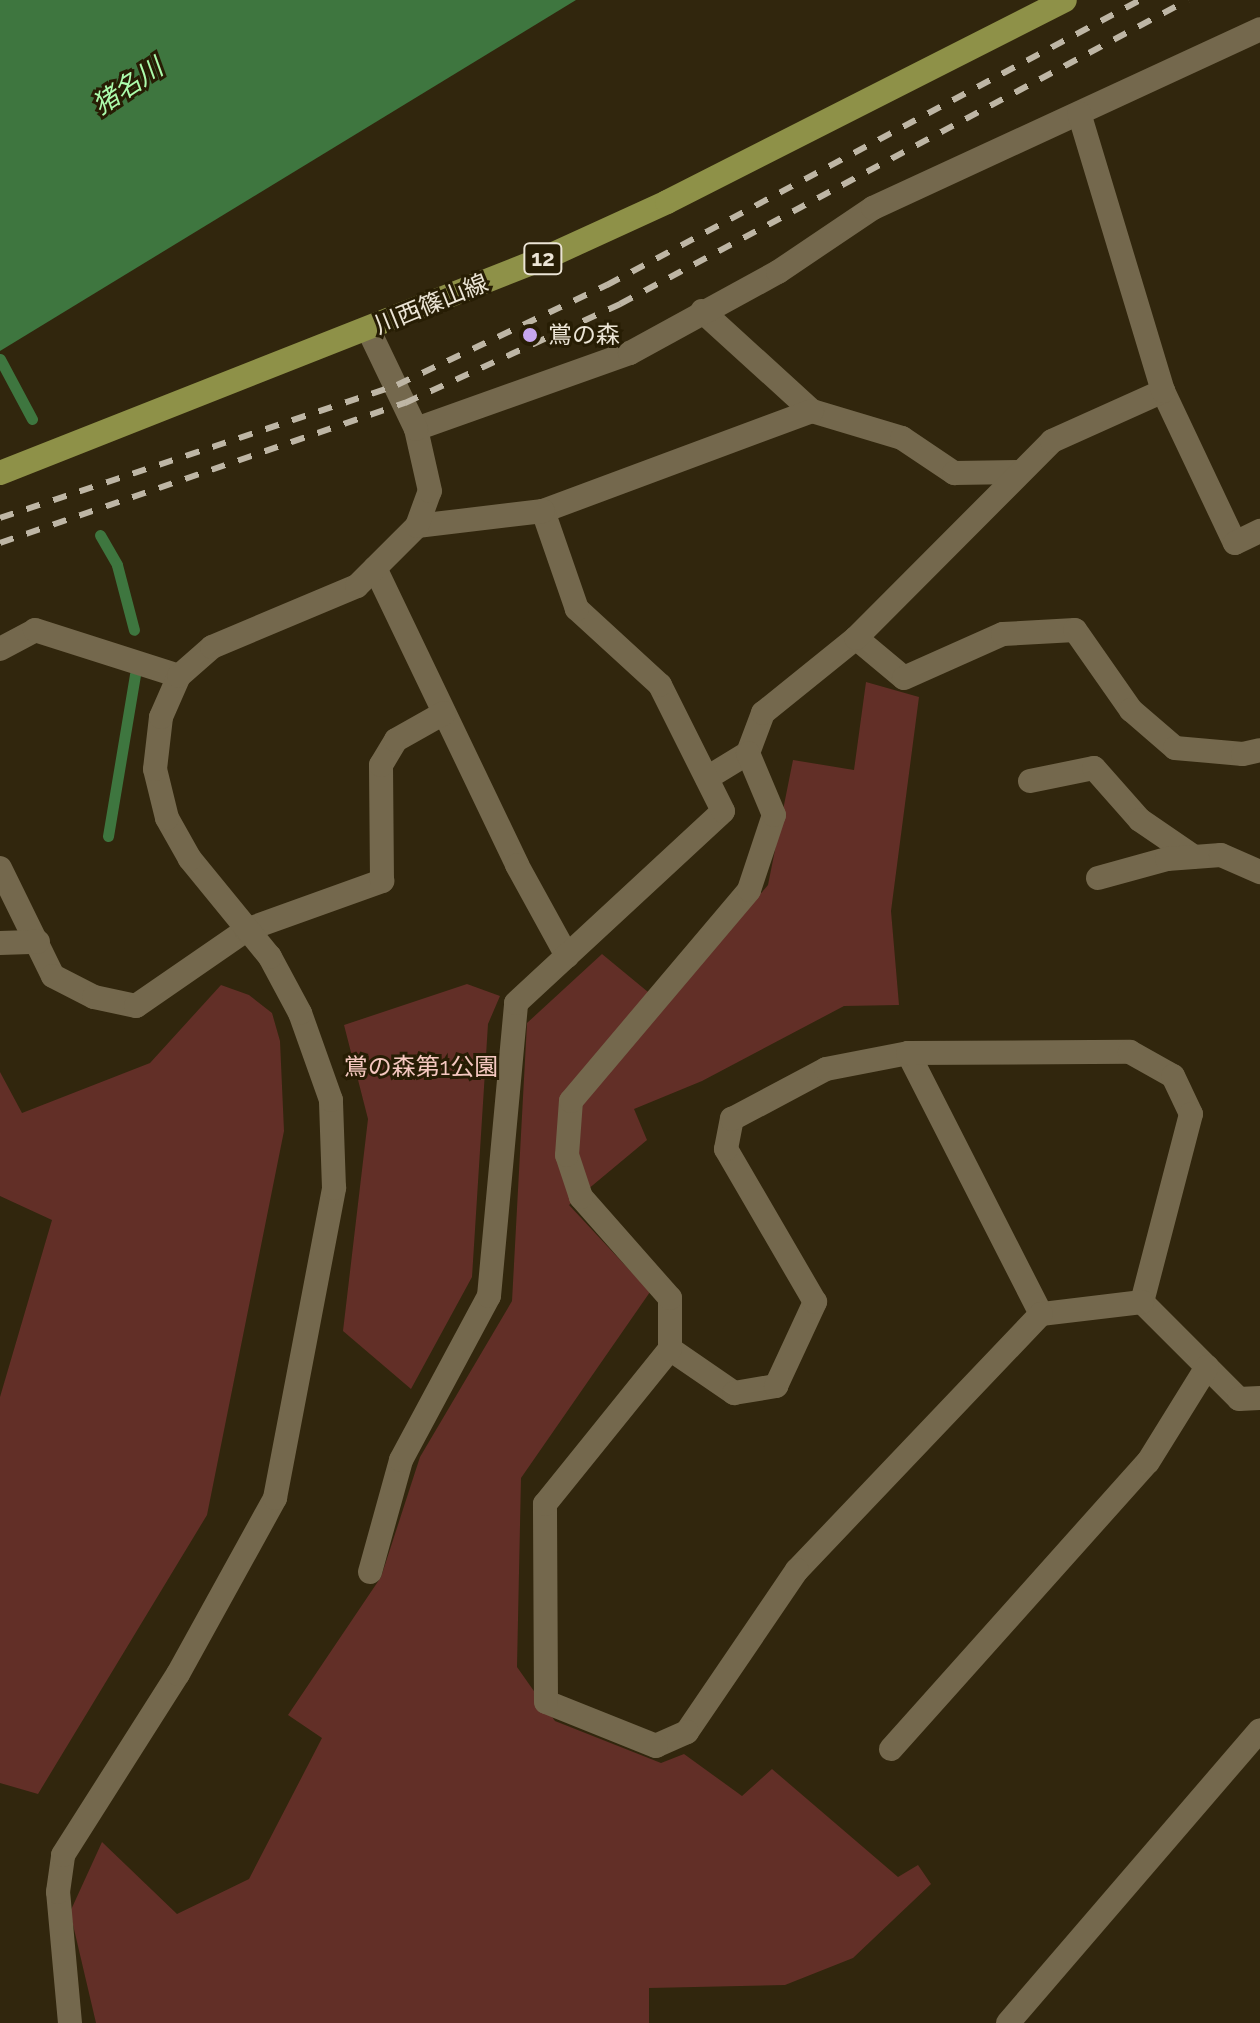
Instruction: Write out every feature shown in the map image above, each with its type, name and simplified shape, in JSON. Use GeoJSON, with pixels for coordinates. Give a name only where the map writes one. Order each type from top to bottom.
{"type":"FeatureCollection","features":[{"type":"Feature","properties":{"kind":"main road","name":"川西篠山線"},"geometry":{"type":"LineString","coordinates":[[0,473],[368,329],[667,202],[1065,0]]}},
{"type":"Feature","properties":{"kind":"street"},"geometry":{"type":"LineString","coordinates":[[416,429],[630,353],[778,272],[873,208],[1260,29]]}},
{"type":"Feature","properties":{"kind":"street"},"geometry":{"type":"LineString","coordinates":[[1079,113],[1163,391],[1235,543],[1260,531]]}},
{"type":"Feature","properties":{"kind":"street"},"geometry":{"type":"LineString","coordinates":[[702,311],[812,411],[902,438],[954,473],[1020,472]]}},
{"type":"Feature","properties":{"kind":"street"},"geometry":{"type":"LineString","coordinates":[[70,2023],[58,1892],[63,1855],[178,1674],[275,1498],[334,1188],[326,1086],[300,1013],[270,957],[190,859],[167,818],[155,769],[161,717],[179,676],[212,647],[357,586],[417,526],[430,491],[416,429],[368,329]]}},
{"type":"Feature","properties":{"kind":"street"},"geometry":{"type":"LineString","coordinates":[[707,778],[748,753],[763,713],[856,638],[1052,441],[1163,391]]}},
{"type":"Feature","properties":{"kind":"street"},"geometry":{"type":"LineString","coordinates":[[417,526],[543,511],[812,411]]}},
{"type":"Feature","properties":{"kind":"street"},"geometry":{"type":"LineString","coordinates":[[370,1572],[401,1460],[489,1296],[516,1003],[723,811],[660,685],[577,609],[543,511]]}},
{"type":"Feature","properties":{"kind":"street"},"geometry":{"type":"LineString","coordinates":[[375,568],[444,713],[567,956]]}},
{"type":"Feature","properties":{"kind":"street"},"geometry":{"type":"LineString","coordinates":[[0,649],[35,630],[179,676]]}},
{"type":"Feature","properties":{"kind":"street"},"geometry":{"type":"LineString","coordinates":[[856,638],[904,678],[1003,634],[1075,630],[1131,710],[1175,748],[1243,754],[1260,750]]}},
{"type":"Feature","properties":{"kind":"street"},"geometry":{"type":"LineString","coordinates":[[0,868],[53,976],[94,997],[136,1006],[246,930],[382,881],[381,765],[396,740],[444,713]]}},
{"type":"Feature","properties":{"kind":"street"},"geometry":{"type":"LineString","coordinates":[[748,753],[774,815],[749,890],[571,1101],[567,1155],[581,1197],[670,1298],[670,1349],[545,1504],[546,1702],[656,1746],[687,1732],[797,1570],[1041,1314],[1142,1302]]}},
{"type":"Feature","properties":{"kind":"street"},"geometry":{"type":"LineString","coordinates":[[1030,781],[1094,768],[1140,820],[1194,857]]}},
{"type":"Feature","properties":{"kind":"street"},"geometry":{"type":"LineString","coordinates":[[1098,878],[1167,859],[1221,855],[1260,872]]}},
{"type":"Feature","properties":{"kind":"street"},"geometry":{"type":"LineString","coordinates":[[0,943],[38,942]]}},
{"type":"Feature","properties":{"kind":"street"},"geometry":{"type":"LineString","coordinates":[[670,1349],[734,1393],[776,1386],[815,1302],[726,1149],[732,1119],[826,1069],[908,1053],[1130,1052],[1173,1076],[1191,1114],[1142,1302]]}},
{"type":"Feature","properties":{"kind":"street"},"geometry":{"type":"LineString","coordinates":[[908,1053],[1041,1314]]}},
{"type":"Feature","properties":{"kind":"street"},"geometry":{"type":"LineString","coordinates":[[1142,1302],[1239,1399],[1260,1398]]}},
{"type":"Feature","properties":{"kind":"street"},"geometry":{"type":"LineString","coordinates":[[891,1749],[1148,1462],[1207,1367]]}},
{"type":"Feature","properties":{"kind":"street"},"geometry":{"type":"LineString","coordinates":[[1008,2023],[1260,1730]]}},
{"type":"Feature","properties":{"kind":"green space"},"geometry":{"type":"Polygon","coordinates":[[[866,682],[919,697],[891,911],[899,1005],[844,1006],[702,1081],[634,1109],[647,1140],[569,1205],[650,1292],[521,1478],[517,1667],[555,1721],[661,1763],[684,1754],[742,1796],[772,1769],[898,1877],[918,1865],[931,1884],[853,1958],[785,1985],[649,1988],[649,2023],[96,2023],[70,1912],[102,1842],[177,1914],[249,1879],[322,1738],[288,1715],[381,1577],[420,1457],[512,1301],[527,1023],[602,954],[665,1006],[768,885],[793,760],[854,770],[866,682]]]}},
{"type":"Feature","properties":{"kind":"green space","name":"鴬の森第1公園"},"geometry":{"type":"Polygon","coordinates":[[[467,984],[500,996],[488,1024],[472,1277],[411,1389],[343,1331],[368,1119],[344,1025],[467,984]]]}},
{"type":"Feature","properties":{"kind":"green space"},"geometry":{"type":"Polygon","coordinates":[[[221,985],[249,995],[272,1013],[280,1041],[284,1131],[207,1515],[38,1794],[0,1783],[0,1397],[52,1220],[0,1196],[0,1072],[22,1113],[150,1063],[221,985]]]}},
{"type":"Feature","properties":{"kind":"water","name":"猪名川"},"geometry":{"type":"Polygon","coordinates":[[[0,0],[576,0],[0,351],[0,0]]]}},
{"type":"Feature","properties":{"kind":"waterway"},"geometry":{"type":"LineString","coordinates":[[0,359],[32,419]]}},
{"type":"Feature","properties":{"kind":"waterway"},"geometry":{"type":"LineString","coordinates":[[100,535],[117,565],[134,630]]}},
{"type":"Feature","properties":{"kind":"waterway"},"geometry":{"type":"LineString","coordinates":[[108,836],[135,674]]}},
{"type":"Feature","properties":{"kind":"railway"},"geometry":{"type":"LineString","coordinates":[[0,518],[397,385],[607,285],[1140,0]]}},
{"type":"Feature","properties":{"kind":"railway"},"geometry":{"type":"LineString","coordinates":[[0,543],[405,403],[620,304],[1188,0]]}},
{"type":"Feature","properties":{"kind":"place","name":"鴬の森"},"geometry":{"type":"Point","coordinates":[530,335]}}]}
